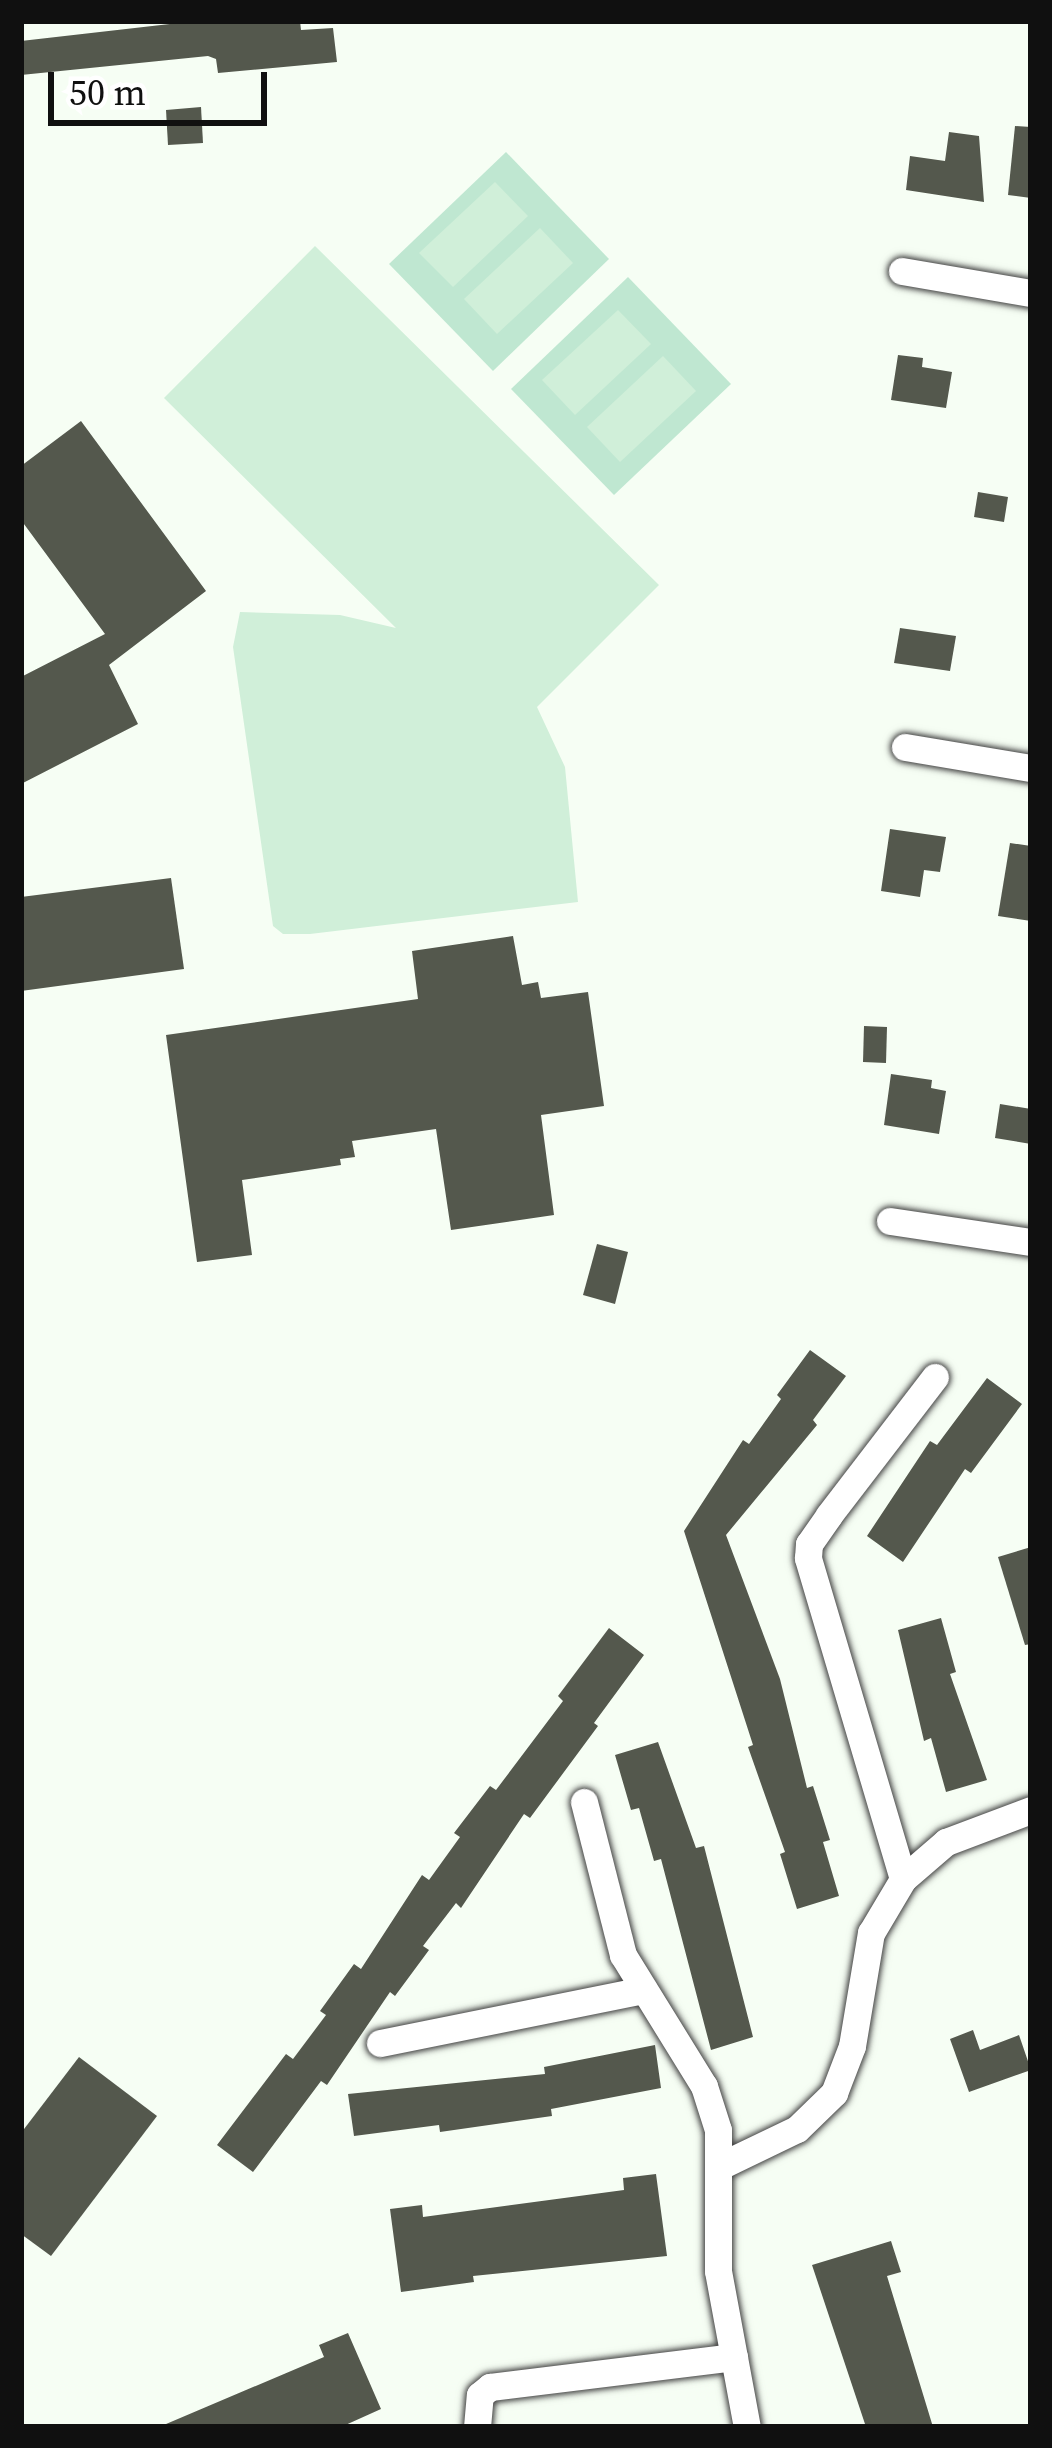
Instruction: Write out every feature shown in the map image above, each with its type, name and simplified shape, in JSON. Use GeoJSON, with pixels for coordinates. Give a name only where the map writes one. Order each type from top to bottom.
{"type":"FeatureCollection","features":[{"type":"Feature","properties":{"kind":"street"},"geometry":{"type":"LineString","coordinates":[[902,271],[1031,293]]}},
{"type":"Feature","properties":{"kind":"street"},"geometry":{"type":"LineString","coordinates":[[905,747],[1031,768]]}},
{"type":"Feature","properties":{"kind":"street"},"geometry":{"type":"LineString","coordinates":[[890,1221],[1031,1242]]}},
{"type":"Feature","properties":{"kind":"street"},"geometry":{"type":"LineString","coordinates":[[903,1880],[808,1558],[809,1544],[829,1515],[935,1377]]}},
{"type":"Feature","properties":{"kind":"street"},"geometry":{"type":"LineString","coordinates":[[584,1802],[623,1955],[704,2086],[718,2130],[718,2271],[747,2427]]}},
{"type":"Feature","properties":{"kind":"street"},"geometry":{"type":"LineString","coordinates":[[720,2166],[797,2129],[834,2093],[852,2046],[871,1933],[903,1880],[946,1842],[1031,1810]]}},
{"type":"Feature","properties":{"kind":"street"},"geometry":{"type":"LineString","coordinates":[[380,2043],[644,1990]]}},
{"type":"Feature","properties":{"kind":"street"},"geometry":{"type":"LineString","coordinates":[[477,2427],[480,2395],[490,2387],[734,2357]]}},
{"type":"Feature","properties":{"kind":"green space"},"geometry":{"type":"Polygon","coordinates":[[[506,152],[609,259],[493,371],[389,264],[506,152]]]}},
{"type":"Feature","properties":{"kind":"green space"},"geometry":{"type":"Polygon","coordinates":[[[495,182],[528,216],[453,287],[419,253],[495,182]]]}},
{"type":"Feature","properties":{"kind":"green space"},"geometry":{"type":"Polygon","coordinates":[[[540,228],[573,263],[497,334],[464,299],[540,228]]]}},
{"type":"Feature","properties":{"kind":"green space"},"geometry":{"type":"Polygon","coordinates":[[[315,246],[659,585],[537,707],[565,767],[578,902],[310,934],[283,934],[273,926],[233,647],[240,612],[340,615],[396,628],[164,398],[315,246]]]}},
{"type":"Feature","properties":{"kind":"green space"},"geometry":{"type":"Polygon","coordinates":[[[628,277],[731,384],[614,495],[511,389],[628,277]]]}},
{"type":"Feature","properties":{"kind":"green space"},"geometry":{"type":"Polygon","coordinates":[[[618,310],[651,344],[575,415],[542,380],[618,310]]]}},
{"type":"Feature","properties":{"kind":"green space"},"geometry":{"type":"Polygon","coordinates":[[[663,356],[696,391],[620,462],[587,427],[663,356]]]}},
{"type":"Feature","properties":{"kind":"building"},"geometry":{"type":"Polygon","coordinates":[[[196,21],[300,21],[301,30],[333,28],[337,62],[218,73],[216,59],[208,56],[21,75],[21,41],[196,21]]]}},
{"type":"Feature","properties":{"kind":"building"},"geometry":{"type":"Polygon","coordinates":[[[201,107],[203,143],[168,145],[166,110],[201,107]]]}},
{"type":"Feature","properties":{"kind":"building"},"geometry":{"type":"Polygon","coordinates":[[[1015,126],[1031,127],[1031,198],[1008,195],[1015,126]]]}},
{"type":"Feature","properties":{"kind":"building"},"geometry":{"type":"Polygon","coordinates":[[[949,132],[979,136],[984,202],[906,190],[910,156],[945,161],[949,132]]]}},
{"type":"Feature","properties":{"kind":"building"},"geometry":{"type":"Polygon","coordinates":[[[898,355],[923,358],[922,367],[952,372],[946,408],[891,400],[898,355]]]}},
{"type":"Feature","properties":{"kind":"building"},"geometry":{"type":"Polygon","coordinates":[[[81,421],[206,591],[109,665],[138,724],[21,784],[21,677],[105,634],[21,520],[21,466],[81,421]]]}},
{"type":"Feature","properties":{"kind":"building"},"geometry":{"type":"Polygon","coordinates":[[[978,492],[1008,497],[1004,522],[974,517],[978,492]]]}},
{"type":"Feature","properties":{"kind":"building"},"geometry":{"type":"Polygon","coordinates":[[[900,628],[956,636],[950,671],[894,663],[900,628]]]}},
{"type":"Feature","properties":{"kind":"building"},"geometry":{"type":"Polygon","coordinates":[[[890,829],[946,837],[940,872],[924,870],[920,897],[881,891],[890,829]]]}},
{"type":"Feature","properties":{"kind":"building"},"geometry":{"type":"Polygon","coordinates":[[[1010,843],[1031,846],[1031,921],[998,916],[1010,843]]]}},
{"type":"Feature","properties":{"kind":"building"},"geometry":{"type":"Polygon","coordinates":[[[171,878],[184,969],[21,991],[21,897],[171,878]]]}},
{"type":"Feature","properties":{"kind":"building"},"geometry":{"type":"Polygon","coordinates":[[[513,936],[522,985],[538,982],[541,998],[588,992],[604,1106],[541,1115],[554,1215],[451,1230],[436,1129],[352,1141],[355,1157],[340,1159],[341,1165],[242,1180],[252,1255],[197,1262],[166,1035],[418,999],[412,951],[513,936]]]}},
{"type":"Feature","properties":{"kind":"building"},"geometry":{"type":"Polygon","coordinates":[[[864,1026],[887,1027],[886,1063],[863,1062],[864,1026]]]}},
{"type":"Feature","properties":{"kind":"building"},"geometry":{"type":"Polygon","coordinates":[[[891,1074],[932,1080],[931,1088],[946,1091],[939,1134],[884,1125],[891,1074]]]}},
{"type":"Feature","properties":{"kind":"building"},"geometry":{"type":"Polygon","coordinates":[[[1000,1104],[1031,1109],[1031,1144],[995,1138],[1000,1104]]]}},
{"type":"Feature","properties":{"kind":"building"},"geometry":{"type":"Polygon","coordinates":[[[597,1244],[628,1252],[615,1304],[583,1295],[597,1244]]]}},
{"type":"Feature","properties":{"kind":"building"},"geometry":{"type":"Polygon","coordinates":[[[810,1350],[846,1376],[813,1420],[817,1425],[726,1535],[780,1679],[807,1788],[813,1786],[830,1840],[823,1842],[839,1896],[797,1909],[780,1854],[785,1852],[748,1747],[753,1745],[684,1531],[743,1440],[749,1444],[781,1399],[777,1395],[810,1350]]]}},
{"type":"Feature","properties":{"kind":"building"},"geometry":{"type":"Polygon","coordinates":[[[987,1378],[1022,1404],[971,1473],[965,1469],[903,1562],[867,1536],[930,1441],[937,1445],[987,1378]]]}},
{"type":"Feature","properties":{"kind":"building"},"geometry":{"type":"Polygon","coordinates":[[[1031,1547],[1031,1644],[1025,1645],[998,1557],[1031,1547]]]}},
{"type":"Feature","properties":{"kind":"building"},"geometry":{"type":"Polygon","coordinates":[[[941,1618],[956,1672],[950,1674],[987,1780],[946,1792],[931,1738],[924,1741],[898,1630],[941,1618]]]}},
{"type":"Feature","properties":{"kind":"building"},"geometry":{"type":"Polygon","coordinates":[[[609,1628],[644,1655],[594,1723],[598,1726],[530,1818],[524,1814],[461,1908],[456,1903],[423,1946],[429,1950],[395,1996],[390,1992],[327,2085],[321,2081],[253,2172],[217,2145],[286,2054],[293,2059],[326,2015],[320,2011],[354,1964],[361,1969],[422,1875],[429,1880],[460,1837],[454,1833],[490,1786],[496,1790],[563,1701],[558,1696],[609,1628]]]}},
{"type":"Feature","properties":{"kind":"building"},"geometry":{"type":"Polygon","coordinates":[[[658,1742],[696,1848],[704,1846],[753,2037],[711,2050],[661,1859],[654,1861],[639,1808],[631,1810],[615,1755],[658,1742]]]}},
{"type":"Feature","properties":{"kind":"building"},"geometry":{"type":"Polygon","coordinates":[[[973,2030],[980,2050],[1019,2035],[1031,2070],[969,2092],[950,2039],[973,2030]]]}},
{"type":"Feature","properties":{"kind":"building"},"geometry":{"type":"Polygon","coordinates":[[[655,2045],[661,2088],[551,2109],[552,2116],[440,2132],[439,2125],[354,2136],[348,2094],[545,2074],[544,2067],[655,2045]]]}},
{"type":"Feature","properties":{"kind":"building"},"geometry":{"type":"Polygon","coordinates":[[[79,2057],[157,2116],[51,2256],[21,2234],[21,2133],[79,2057]]]}},
{"type":"Feature","properties":{"kind":"building"},"geometry":{"type":"Polygon","coordinates":[[[656,2174],[667,2256],[473,2276],[474,2282],[401,2292],[390,2209],[422,2205],[423,2217],[624,2190],[623,2178],[656,2174]]]}},
{"type":"Feature","properties":{"kind":"building"},"geometry":{"type":"Polygon","coordinates":[[[891,2241],[901,2272],[887,2276],[933,2427],[866,2427],[812,2265],[891,2241]]]}},
{"type":"Feature","properties":{"kind":"building"},"geometry":{"type":"Polygon","coordinates":[[[348,2333],[381,2409],[341,2427],[159,2427],[324,2357],[319,2345],[348,2333]]]}}]}
